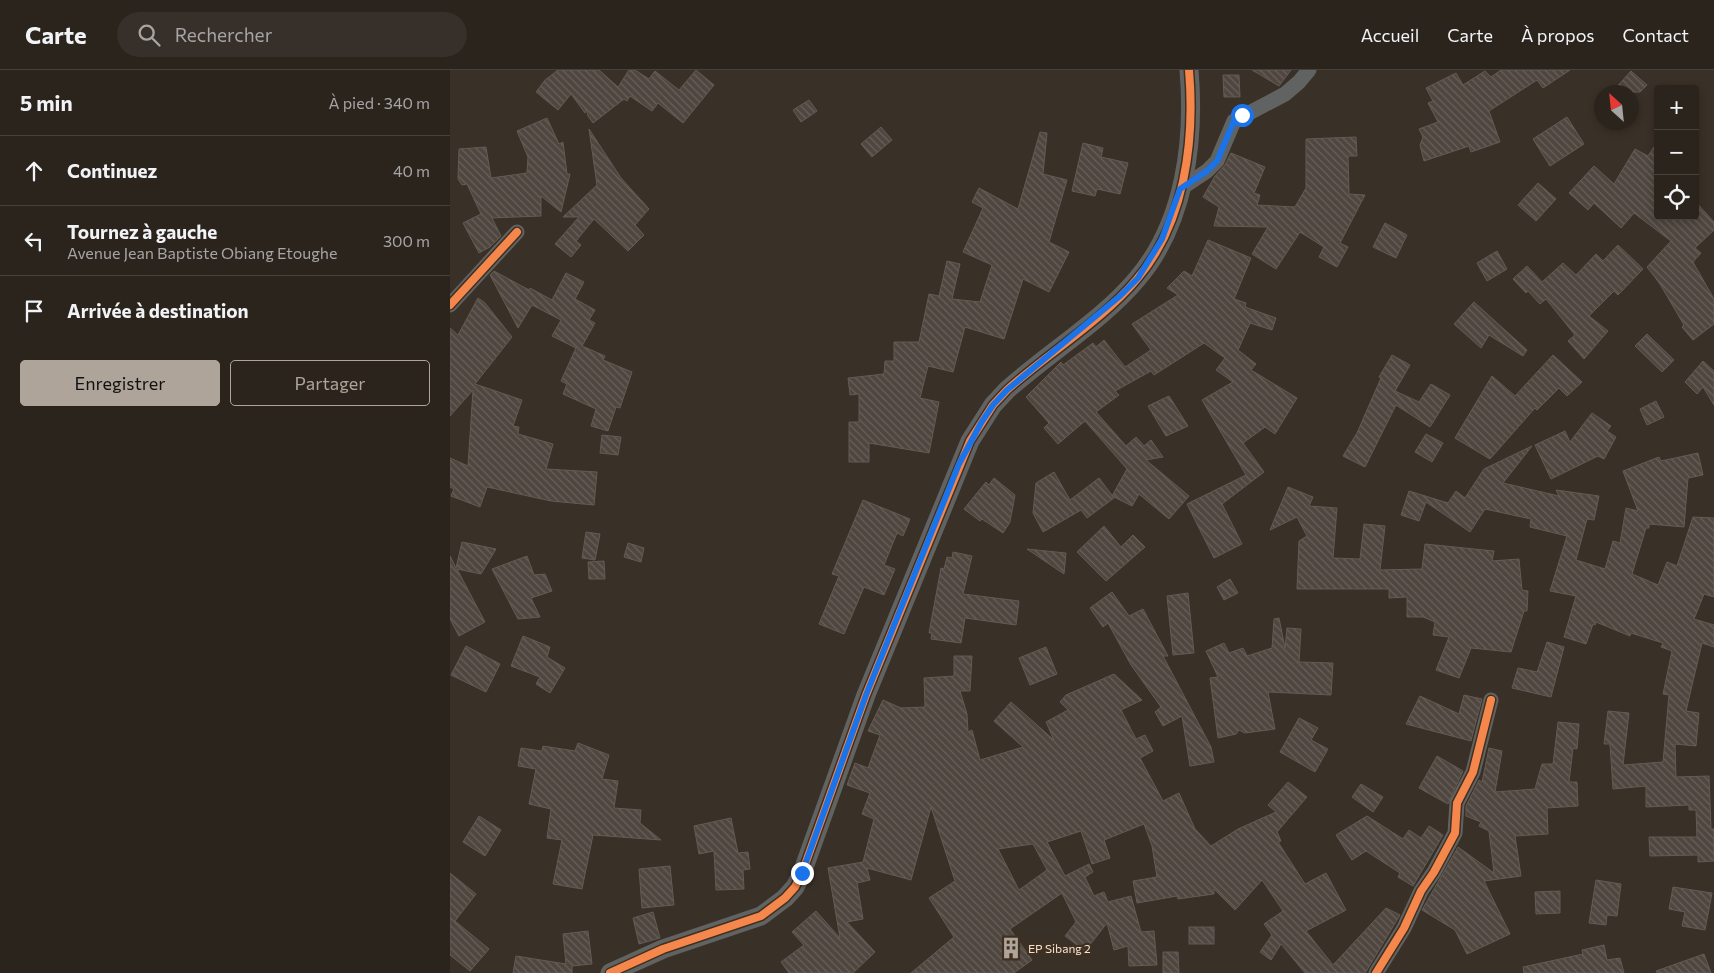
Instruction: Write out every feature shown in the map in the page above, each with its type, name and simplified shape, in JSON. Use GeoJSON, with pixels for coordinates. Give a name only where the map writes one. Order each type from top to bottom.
{"type":"FeatureCollection","features":[{"type":"Feature","properties":{"kind":"street"},"geometry":{"type":"LineString","coordinates":[[610,973],[670,946],[761,916],[774,908],[795,887],[814,841],[833,781],[866,695],[970,441],[993,405],[1007,390],[1120,296],[1138,278],[1162,239],[1180,189],[1191,136],[1189,70]]}},
{"type":"Feature","properties":{"kind":"street"},"geometry":{"type":"LineString","coordinates":[[1180,189],[1207,171],[1217,161],[1234,121],[1285,94],[1309,70]]}},
{"type":"Feature","properties":{"kind":"street"},"geometry":{"type":"LineString","coordinates":[[450,305],[516,232]]}},
{"type":"Feature","properties":{"kind":"street"},"geometry":{"type":"LineString","coordinates":[[1376,973],[1404,928],[1421,891],[1434,872],[1455,833],[1457,804],[1473,772],[1490,700]]}},
{"type":"Feature","properties":{"kind":"building"},"geometry":{"type":"Polygon","coordinates":[[[558,70],[599,70],[618,87],[629,70],[635,70],[649,79],[655,71],[679,90],[696,70],[714,85],[683,123],[658,103],[652,111],[630,96],[627,101],[624,99],[593,123],[588,116],[586,108],[585,113],[571,94],[558,110],[536,92],[545,80],[558,70]]]}},
{"type":"Feature","properties":{"kind":"building"},"geometry":{"type":"Polygon","coordinates":[[[1252,70],[1291,70],[1279,86],[1252,70]]]}},
{"type":"Feature","properties":{"kind":"building"},"geometry":{"type":"Polygon","coordinates":[[[1501,70],[1570,70],[1543,88],[1537,80],[1489,111],[1500,142],[1471,152],[1469,146],[1424,161],[1420,145],[1423,137],[1419,129],[1438,122],[1428,103],[1433,101],[1426,88],[1456,73],[1463,85],[1485,71],[1491,77],[1501,70]]]}},
{"type":"Feature","properties":{"kind":"building"},"geometry":{"type":"Polygon","coordinates":[[[1631,71],[1647,85],[1639,92],[1639,85],[1618,85],[1631,71]]]}},
{"type":"Feature","properties":{"kind":"building"},"geometry":{"type":"Polygon","coordinates":[[[1223,75],[1239,75],[1240,97],[1224,97],[1223,75]]]}},
{"type":"Feature","properties":{"kind":"building"},"geometry":{"type":"Polygon","coordinates":[[[809,100],[817,111],[801,122],[793,110],[809,100]]]}},
{"type":"Feature","properties":{"kind":"building"},"geometry":{"type":"Polygon","coordinates":[[[1567,117],[1584,144],[1550,166],[1533,139],[1567,117]]]}},
{"type":"Feature","properties":{"kind":"building"},"geometry":{"type":"Polygon","coordinates":[[[547,118],[559,144],[563,142],[567,174],[570,174],[561,212],[541,196],[541,216],[492,218],[501,236],[490,247],[479,253],[463,223],[481,214],[467,184],[462,185],[458,179],[459,149],[486,147],[491,178],[527,173],[528,157],[517,131],[547,118]]]}},
{"type":"Feature","properties":{"kind":"building"},"geometry":{"type":"Polygon","coordinates":[[[881,127],[892,140],[872,157],[861,144],[881,127]]]}},
{"type":"Feature","properties":{"kind":"building"},"geometry":{"type":"Polygon","coordinates":[[[589,129],[621,178],[649,209],[635,225],[644,235],[628,251],[594,219],[576,241],[581,245],[571,257],[555,244],[579,217],[563,217],[597,185],[589,129]]]}},
{"type":"Feature","properties":{"kind":"building"},"geometry":{"type":"Polygon","coordinates":[[[1040,132],[1047,133],[1043,174],[1067,180],[1049,242],[1069,252],[1049,292],[1023,279],[1004,339],[965,327],[953,372],[928,366],[920,398],[939,402],[929,453],[869,443],[869,462],[849,462],[849,422],[859,422],[859,394],[850,395],[848,378],[884,374],[885,361],[894,361],[894,342],[919,342],[929,294],[939,296],[947,261],[960,264],[952,299],[980,302],[992,265],[963,252],[983,208],[972,202],[979,188],[1018,209],[1040,132]]]}},
{"type":"Feature","properties":{"kind":"building"},"geometry":{"type":"Polygon","coordinates":[[[1356,137],[1357,156],[1348,156],[1349,194],[1365,195],[1340,243],[1348,247],[1337,267],[1319,257],[1324,247],[1300,232],[1276,269],[1252,254],[1268,227],[1214,226],[1219,207],[1203,197],[1231,153],[1265,167],[1254,193],[1260,195],[1257,205],[1295,207],[1306,188],[1306,139],[1356,137]]]}},
{"type":"Feature","properties":{"kind":"building"},"geometry":{"type":"Polygon","coordinates":[[[1083,143],[1103,148],[1101,157],[1128,163],[1120,194],[1097,189],[1095,196],[1072,191],[1083,143]]]}},
{"type":"Feature","properties":{"kind":"building"},"geometry":{"type":"Polygon","coordinates":[[[1654,147],[1654,220],[1699,220],[1699,205],[1714,222],[1714,230],[1695,248],[1701,253],[1693,262],[1714,299],[1714,324],[1693,340],[1682,327],[1684,325],[1660,284],[1647,267],[1671,241],[1634,213],[1621,228],[1594,203],[1588,210],[1569,193],[1594,166],[1614,184],[1635,149],[1648,156],[1654,147]]]}},
{"type":"Feature","properties":{"kind":"building"},"geometry":{"type":"Polygon","coordinates":[[[1538,183],[1556,199],[1536,221],[1518,205],[1538,183]]]}},
{"type":"Feature","properties":{"kind":"building"},"geometry":{"type":"Polygon","coordinates":[[[1385,223],[1407,235],[1396,258],[1373,247],[1385,223]]]}},
{"type":"Feature","properties":{"kind":"building"},"geometry":{"type":"Polygon","coordinates":[[[1208,240],[1251,258],[1234,299],[1246,303],[1245,307],[1276,318],[1272,330],[1250,323],[1238,350],[1256,364],[1251,370],[1297,398],[1275,434],[1265,427],[1243,443],[1264,472],[1222,504],[1242,544],[1214,558],[1187,504],[1246,475],[1202,400],[1233,382],[1216,370],[1225,358],[1204,343],[1154,375],[1151,371],[1115,391],[1119,395],[1096,412],[1126,446],[1136,437],[1144,446],[1151,440],[1163,457],[1146,460],[1189,496],[1169,519],[1139,494],[1132,506],[1112,496],[1127,469],[1085,421],[1058,444],[1044,428],[1049,423],[1026,397],[1061,362],[1063,365],[1093,343],[1096,347],[1104,340],[1125,367],[1151,350],[1132,324],[1178,295],[1167,288],[1184,271],[1192,276],[1208,240]]]}},
{"type":"Feature","properties":{"kind":"building"},"geometry":{"type":"Polygon","coordinates":[[[1618,245],[1643,269],[1618,295],[1614,291],[1589,316],[1608,331],[1584,359],[1568,341],[1575,335],[1546,299],[1540,304],[1513,279],[1527,266],[1542,282],[1563,263],[1576,275],[1596,254],[1603,261],[1618,245]]]}},
{"type":"Feature","properties":{"kind":"building"},"geometry":{"type":"Polygon","coordinates":[[[1497,251],[1507,269],[1487,281],[1477,263],[1497,251]]]}},
{"type":"Feature","properties":{"kind":"building"},"geometry":{"type":"Polygon","coordinates":[[[494,271],[552,300],[566,273],[584,282],[575,299],[595,310],[589,320],[595,323],[582,346],[605,356],[603,360],[632,372],[620,408],[616,407],[608,431],[591,426],[596,409],[563,394],[567,384],[561,381],[576,348],[552,336],[561,320],[532,305],[518,328],[490,275],[494,271]]]}},
{"type":"Feature","properties":{"kind":"building"},"geometry":{"type":"Polygon","coordinates":[[[478,298],[485,303],[512,337],[475,384],[522,400],[513,426],[519,427],[518,434],[553,444],[546,469],[597,472],[594,505],[551,501],[487,487],[480,507],[451,496],[454,489],[450,487],[450,458],[468,466],[473,390],[450,416],[450,328],[458,335],[478,298]]]}},
{"type":"Feature","properties":{"kind":"building"},"geometry":{"type":"Polygon","coordinates":[[[1474,302],[1527,350],[1523,356],[1489,335],[1481,348],[1454,324],[1474,302]]]}},
{"type":"Feature","properties":{"kind":"building"},"geometry":{"type":"Polygon","coordinates":[[[1647,334],[1674,360],[1662,372],[1635,346],[1647,334]]]}},
{"type":"Feature","properties":{"kind":"building"},"geometry":{"type":"Polygon","coordinates":[[[1392,355],[1410,365],[1395,391],[1419,402],[1431,384],[1450,395],[1430,427],[1396,405],[1365,467],[1343,456],[1357,433],[1381,378],[1379,377],[1392,355]]]}},
{"type":"Feature","properties":{"kind":"building"},"geometry":{"type":"Polygon","coordinates":[[[1553,355],[1582,382],[1567,396],[1559,388],[1537,410],[1535,408],[1490,459],[1455,438],[1492,376],[1515,396],[1553,355]]]}},
{"type":"Feature","properties":{"kind":"building"},"geometry":{"type":"Polygon","coordinates":[[[1703,361],[1714,371],[1714,405],[1703,387],[1697,394],[1685,382],[1703,361]]]}},
{"type":"Feature","properties":{"kind":"building"},"geometry":{"type":"Polygon","coordinates":[[[1169,396],[1188,426],[1166,436],[1148,406],[1169,396]]]}},
{"type":"Feature","properties":{"kind":"building"},"geometry":{"type":"Polygon","coordinates":[[[1656,401],[1664,417],[1647,425],[1640,409],[1656,401]]]}},
{"type":"Feature","properties":{"kind":"building"},"geometry":{"type":"Polygon","coordinates":[[[1592,413],[1611,426],[1607,431],[1616,437],[1604,459],[1598,456],[1551,479],[1535,445],[1565,431],[1570,442],[1592,413]]]}},
{"type":"Feature","properties":{"kind":"building"},"geometry":{"type":"Polygon","coordinates":[[[1426,434],[1443,443],[1432,462],[1415,452],[1426,434]]]}},
{"type":"Feature","properties":{"kind":"building"},"geometry":{"type":"Polygon","coordinates":[[[602,435],[621,437],[618,455],[600,453],[602,435]]]}},
{"type":"Feature","properties":{"kind":"building"},"geometry":{"type":"Polygon","coordinates":[[[1532,446],[1503,483],[1559,496],[1556,490],[1599,496],[1594,520],[1587,519],[1576,560],[1605,569],[1613,541],[1620,543],[1626,508],[1638,511],[1623,471],[1659,457],[1661,461],[1698,453],[1703,475],[1688,478],[1684,527],[1649,524],[1649,528],[1646,528],[1632,574],[1658,585],[1667,562],[1677,566],[1693,517],[1714,518],[1714,597],[1704,594],[1694,619],[1714,625],[1714,647],[1702,643],[1686,711],[1699,713],[1696,746],[1675,744],[1676,777],[1709,776],[1711,829],[1714,829],[1714,861],[1698,862],[1698,855],[1650,856],[1649,837],[1697,837],[1696,810],[1689,810],[1689,805],[1646,807],[1646,786],[1613,789],[1610,744],[1604,744],[1608,711],[1629,713],[1623,765],[1663,762],[1669,695],[1663,694],[1672,651],[1661,647],[1663,643],[1631,633],[1630,636],[1596,622],[1595,625],[1593,624],[1586,644],[1564,637],[1576,596],[1550,591],[1567,536],[1530,527],[1531,519],[1485,509],[1470,532],[1426,502],[1419,521],[1401,515],[1409,491],[1448,503],[1456,491],[1465,498],[1484,469],[1532,446]]]}},
{"type":"Feature","properties":{"kind":"building"},"geometry":{"type":"Polygon","coordinates":[[[1054,472],[1070,500],[1099,478],[1114,498],[1087,518],[1081,510],[1043,532],[1033,513],[1036,483],[1054,472]]]}},
{"type":"Feature","properties":{"kind":"building"},"geometry":{"type":"Polygon","coordinates":[[[994,478],[1015,495],[1010,522],[1003,533],[982,519],[980,521],[964,509],[986,482],[989,485],[994,478]]]}},
{"type":"Feature","properties":{"kind":"building"},"geometry":{"type":"Polygon","coordinates":[[[1288,487],[1313,497],[1309,506],[1337,508],[1333,558],[1360,559],[1364,524],[1385,526],[1380,570],[1422,569],[1425,544],[1494,551],[1492,561],[1519,559],[1522,590],[1528,591],[1527,611],[1524,611],[1511,652],[1471,648],[1459,678],[1436,670],[1449,637],[1433,635],[1435,622],[1423,617],[1407,617],[1407,597],[1389,598],[1389,589],[1297,589],[1299,541],[1307,536],[1297,517],[1270,530],[1288,487]]]}},
{"type":"Feature","properties":{"kind":"building"},"geometry":{"type":"Polygon","coordinates":[[[863,500],[910,519],[903,536],[897,533],[884,565],[895,569],[884,595],[864,587],[844,634],[819,624],[839,576],[832,574],[863,500]]]}},
{"type":"Feature","properties":{"kind":"building"},"geometry":{"type":"Polygon","coordinates":[[[1104,526],[1121,547],[1133,535],[1145,547],[1106,581],[1077,552],[1104,526]]]}},
{"type":"Feature","properties":{"kind":"building"},"geometry":{"type":"Polygon","coordinates":[[[586,532],[600,534],[595,560],[582,558],[586,532]]]}},
{"type":"Feature","properties":{"kind":"building"},"geometry":{"type":"Polygon","coordinates":[[[462,542],[496,549],[481,574],[457,569],[485,622],[459,636],[450,619],[450,556],[456,568],[462,542]]]}},
{"type":"Feature","properties":{"kind":"building"},"geometry":{"type":"Polygon","coordinates":[[[628,543],[644,548],[641,562],[624,557],[628,543]]]}},
{"type":"Feature","properties":{"kind":"building"},"geometry":{"type":"Polygon","coordinates":[[[1027,549],[1066,553],[1064,574],[1027,549]]]}},
{"type":"Feature","properties":{"kind":"building"},"geometry":{"type":"Polygon","coordinates":[[[953,552],[972,556],[963,594],[1019,601],[1016,625],[965,618],[961,643],[931,639],[932,633],[929,633],[941,568],[944,569],[947,557],[952,558],[953,552]]]}},
{"type":"Feature","properties":{"kind":"building"},"geometry":{"type":"Polygon","coordinates":[[[527,556],[534,575],[545,574],[552,591],[531,598],[540,617],[518,619],[492,569],[527,556]]]}},
{"type":"Feature","properties":{"kind":"building"},"geometry":{"type":"Polygon","coordinates":[[[604,561],[605,579],[589,579],[588,562],[604,561]]]}},
{"type":"Feature","properties":{"kind":"building"},"geometry":{"type":"Polygon","coordinates":[[[1230,579],[1238,593],[1224,600],[1217,587],[1230,579]]]}},
{"type":"Feature","properties":{"kind":"building"},"geometry":{"type":"Polygon","coordinates":[[[1112,592],[1129,616],[1143,609],[1168,656],[1163,656],[1211,747],[1214,762],[1190,766],[1182,716],[1163,726],[1155,712],[1161,707],[1131,665],[1108,623],[1103,627],[1090,608],[1112,592]]]}},
{"type":"Feature","properties":{"kind":"building"},"geometry":{"type":"Polygon","coordinates":[[[1188,593],[1194,653],[1173,655],[1167,596],[1188,593]]]}},
{"type":"Feature","properties":{"kind":"building"},"geometry":{"type":"Polygon","coordinates":[[[1279,618],[1285,648],[1287,628],[1301,629],[1299,662],[1333,663],[1331,695],[1268,692],[1275,729],[1245,733],[1239,730],[1236,734],[1218,738],[1210,678],[1218,677],[1206,651],[1224,643],[1229,653],[1243,648],[1247,656],[1272,648],[1274,619],[1279,618]]]}},
{"type":"Feature","properties":{"kind":"building"},"geometry":{"type":"Polygon","coordinates":[[[523,636],[550,647],[547,657],[565,668],[550,693],[536,684],[540,677],[511,666],[523,636]]]}},
{"type":"Feature","properties":{"kind":"building"},"geometry":{"type":"Polygon","coordinates":[[[1547,642],[1564,647],[1551,697],[1512,688],[1518,668],[1537,672],[1547,642]]]}},
{"type":"Feature","properties":{"kind":"building"},"geometry":{"type":"Polygon","coordinates":[[[466,646],[500,664],[486,692],[451,675],[466,646]]]}},
{"type":"Feature","properties":{"kind":"building"},"geometry":{"type":"Polygon","coordinates":[[[1046,647],[1057,674],[1030,685],[1019,658],[1046,647]]]}},
{"type":"Feature","properties":{"kind":"building"},"geometry":{"type":"Polygon","coordinates":[[[954,656],[972,656],[970,691],[960,691],[967,714],[968,732],[972,730],[980,760],[1023,747],[994,721],[1011,702],[1054,740],[1046,722],[1068,710],[1060,702],[1066,695],[1114,674],[1142,700],[1121,710],[1136,739],[1145,735],[1153,751],[1140,758],[1163,801],[1179,793],[1195,829],[1211,846],[1238,829],[1276,812],[1268,805],[1288,782],[1307,797],[1277,832],[1281,841],[1278,842],[1305,884],[1326,873],[1346,910],[1306,931],[1333,965],[1386,908],[1400,915],[1365,973],[1305,973],[1281,944],[1271,960],[1260,952],[1272,935],[1264,924],[1283,911],[1262,880],[1235,910],[1214,889],[1214,894],[1178,899],[1177,896],[1137,903],[1133,881],[1157,877],[1152,846],[1144,824],[1104,840],[1110,858],[1092,864],[1081,831],[1047,842],[1065,876],[1089,864],[1093,872],[1085,877],[1094,896],[1104,892],[1108,902],[1131,896],[1141,932],[1154,931],[1157,965],[1129,966],[1128,946],[1114,950],[1107,923],[1085,951],[1065,936],[1076,922],[1062,893],[1010,929],[1032,960],[1014,973],[911,973],[954,937],[929,898],[955,881],[931,807],[911,880],[867,868],[870,880],[857,883],[863,919],[847,922],[875,952],[853,973],[789,973],[781,962],[804,945],[792,932],[816,911],[840,938],[828,868],[863,862],[874,819],[862,814],[870,793],[847,785],[855,763],[868,768],[880,735],[868,731],[883,700],[901,708],[925,707],[924,678],[954,676],[954,656]],[[1033,844],[998,849],[1019,890],[1047,870],[1033,844]]]}},
{"type":"Feature","properties":{"kind":"building"},"geometry":{"type":"Polygon","coordinates":[[[1464,695],[1482,699],[1471,741],[1406,724],[1420,696],[1459,714],[1464,695]]]}},
{"type":"Feature","properties":{"kind":"building"},"geometry":{"type":"Polygon","coordinates":[[[1299,718],[1318,728],[1311,740],[1328,749],[1315,772],[1280,752],[1299,718]]]}},
{"type":"Feature","properties":{"kind":"building"},"geometry":{"type":"Polygon","coordinates":[[[1558,722],[1579,724],[1577,749],[1573,748],[1569,782],[1577,782],[1578,806],[1547,808],[1548,834],[1515,836],[1521,876],[1484,881],[1510,934],[1467,954],[1455,930],[1422,910],[1458,847],[1494,873],[1489,831],[1479,826],[1481,822],[1466,816],[1466,806],[1479,780],[1482,782],[1489,748],[1502,751],[1495,792],[1535,789],[1542,764],[1553,764],[1558,722]]]}},
{"type":"Feature","properties":{"kind":"building"},"geometry":{"type":"Polygon","coordinates":[[[578,743],[609,755],[602,779],[618,781],[614,808],[641,810],[640,823],[661,840],[593,835],[582,889],[553,884],[562,840],[547,838],[551,809],[529,804],[536,769],[518,766],[521,748],[542,751],[543,746],[575,751],[578,743]]]}},
{"type":"Feature","properties":{"kind":"building"},"geometry":{"type":"Polygon","coordinates":[[[1437,756],[1463,771],[1448,804],[1419,788],[1437,756]]]}},
{"type":"Feature","properties":{"kind":"building"},"geometry":{"type":"Polygon","coordinates":[[[1361,784],[1383,797],[1373,812],[1352,797],[1361,784]]]}},
{"type":"Feature","properties":{"kind":"building"},"geometry":{"type":"Polygon","coordinates":[[[479,816],[501,830],[485,856],[463,842],[479,816]]]}},
{"type":"Feature","properties":{"kind":"building"},"geometry":{"type":"Polygon","coordinates":[[[1367,816],[1403,839],[1409,830],[1421,838],[1429,826],[1443,835],[1413,886],[1398,877],[1400,873],[1366,851],[1352,860],[1336,835],[1367,816]]]}},
{"type":"Feature","properties":{"kind":"building"},"geometry":{"type":"Polygon","coordinates":[[[731,818],[738,853],[748,852],[750,869],[743,870],[744,889],[716,890],[714,851],[699,854],[694,826],[731,818]]]}},
{"type":"Feature","properties":{"kind":"building"},"geometry":{"type":"Polygon","coordinates":[[[670,866],[674,905],[642,908],[639,869],[670,866]]]}},
{"type":"Feature","properties":{"kind":"building"},"geometry":{"type":"Polygon","coordinates":[[[450,873],[476,894],[455,921],[489,949],[470,971],[450,955],[450,873]]]}},
{"type":"Feature","properties":{"kind":"building"},"geometry":{"type":"Polygon","coordinates":[[[1596,880],[1621,884],[1617,916],[1607,915],[1606,925],[1589,923],[1596,880]]]}},
{"type":"Feature","properties":{"kind":"building"},"geometry":{"type":"Polygon","coordinates":[[[1673,887],[1712,893],[1705,930],[1682,926],[1685,912],[1669,909],[1673,887]]]}},
{"type":"Feature","properties":{"kind":"building"},"geometry":{"type":"Polygon","coordinates":[[[1560,891],[1560,913],[1536,914],[1535,892],[1560,891]]]}},
{"type":"Feature","properties":{"kind":"building"},"geometry":{"type":"Polygon","coordinates":[[[653,912],[660,938],[639,944],[633,918],[653,912]]]}},
{"type":"Feature","properties":{"kind":"building"},"geometry":{"type":"Polygon","coordinates":[[[1189,927],[1214,927],[1214,944],[1189,944],[1189,927]]]}},
{"type":"Feature","properties":{"kind":"building"},"geometry":{"type":"Polygon","coordinates":[[[588,931],[592,964],[572,966],[572,973],[513,973],[516,956],[566,964],[563,934],[588,931]]]}},
{"type":"Feature","properties":{"kind":"building"},"geometry":{"type":"Polygon","coordinates":[[[1604,945],[1607,960],[1620,958],[1624,973],[1524,973],[1523,967],[1583,954],[1582,950],[1604,945]]]}},
{"type":"Feature","properties":{"kind":"building"},"geometry":{"type":"Polygon","coordinates":[[[1163,952],[1178,952],[1179,973],[1163,973],[1163,952]]]}},
{"type":"Feature","properties":{"kind":"building"},"geometry":{"type":"Polygon","coordinates":[[[1704,954],[1711,973],[1657,973],[1656,971],[1704,954]]]}},
{"type":"Feature","properties":{"kind":"cycle path"},"geometry":{"type":"LineString","coordinates":[[610,973],[663,949],[761,916],[785,898],[795,887],[802,873],[866,695],[970,441],[993,405],[1007,390],[1124,294],[1153,257],[1166,233],[1176,207],[1188,153],[1190,125],[1189,70]]}},
{"type":"Feature","properties":{"kind":"cycle path"},"geometry":{"type":"LineString","coordinates":[[450,305],[517,232]]}},
{"type":"Feature","properties":{"kind":"cycle path"},"geometry":{"type":"LineString","coordinates":[[1376,973],[1404,928],[1421,891],[1434,872],[1455,833],[1457,803],[1473,772],[1491,700]]}},
{"type":"Feature","properties":{"kind":"place","name":"EP Sibang 2"},"geometry":{"type":"Point","coordinates":[1011,948]}},
{"type":"Feature","properties":{"kind":"route"},"geometry":{"type":"LineString","coordinates":[[802,873],[833,781],[866,695],[970,441],[993,405],[1007,390],[1099,314],[1138,278],[1162,239],[1180,189],[1207,171],[1217,161],[1228,132],[1234,121],[1242,115]]}}]}
